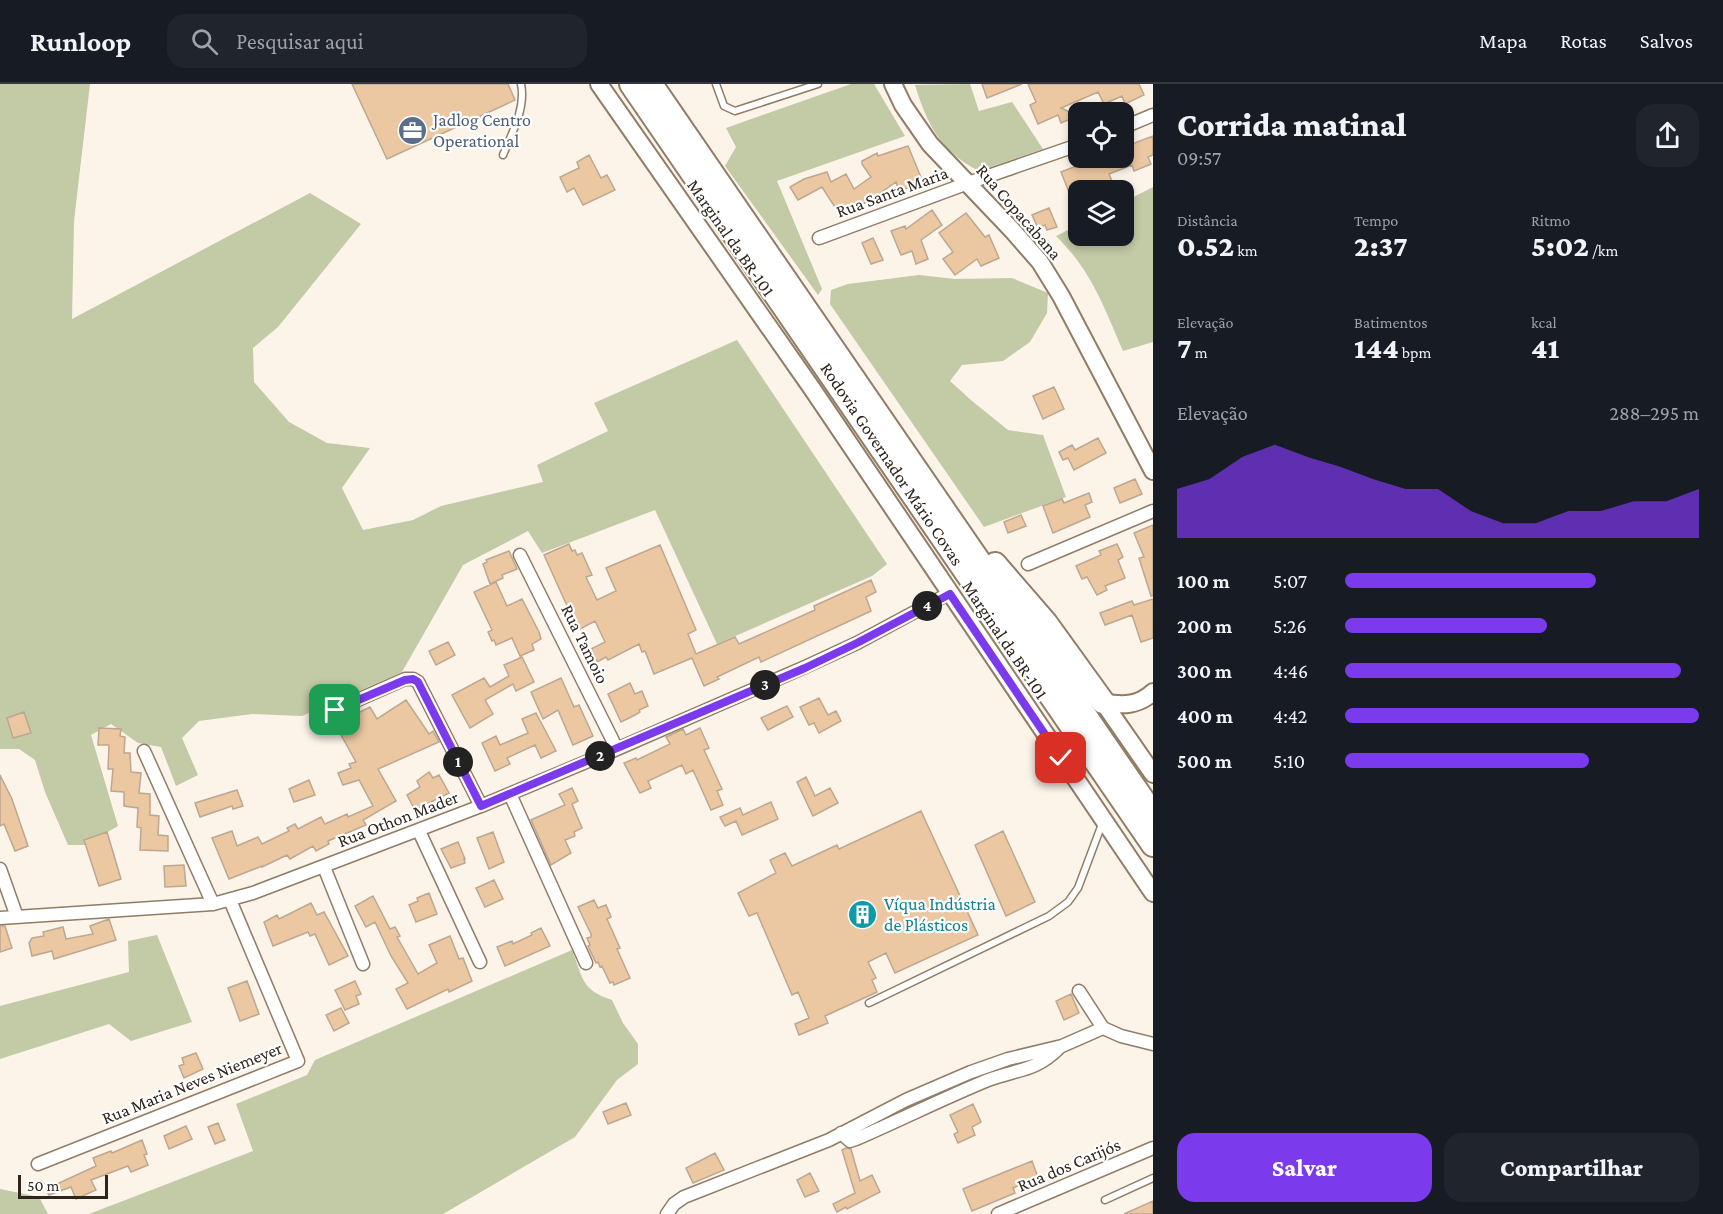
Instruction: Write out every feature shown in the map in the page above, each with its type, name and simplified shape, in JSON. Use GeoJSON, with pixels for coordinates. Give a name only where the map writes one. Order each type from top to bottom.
{"type":"FeatureCollection","features":[{"type":"Feature","properties":{"kind":"highway","name":"Rodovia Governador Mário Covas"},"geometry":{"type":"LineString","coordinates":[[631,84],[1153,844]]}},
{"type":"Feature","properties":{"kind":"highway","name":"Rodovia Governador Mário Covas"},"geometry":{"type":"LineString","coordinates":[[651,84],[1153,814]]}},
{"type":"Feature","properties":{"kind":"highway"},"geometry":{"type":"LineString","coordinates":[[937,499],[1021,592],[1103,702]]}},
{"type":"Feature","properties":{"kind":"main road","name":"Marginal da BR-101"},"geometry":{"type":"LineString","coordinates":[[599,84],[819,398],[1153,893]]}},
{"type":"Feature","properties":{"kind":"main road","name":"Rua Copacabana"},"geometry":{"type":"LineString","coordinates":[[893,84],[915,125],[930,144],[1024,243],[1051,279],[1151,461]]}},
{"type":"Feature","properties":{"kind":"main road"},"geometry":{"type":"LineString","coordinates":[[1103,702],[1121,706],[1128,705],[1147,698],[1153,692]]}},
{"type":"Feature","properties":{"kind":"main road"},"geometry":{"type":"LineString","coordinates":[[1103,702],[1153,773]]}},
{"type":"Feature","properties":{"kind":"street"},"geometry":{"type":"LineString","coordinates":[[1134,123],[1153,115]]}},
{"type":"Feature","properties":{"kind":"street","name":"Rua Santa Maria"},"geometry":{"type":"LineString","coordinates":[[819,238],[1068,148]]}},
{"type":"Feature","properties":{"kind":"street"},"geometry":{"type":"LineString","coordinates":[[1028,564],[1153,511]]}},
{"type":"Feature","properties":{"kind":"street","name":"Rua Tamoio"},"geometry":{"type":"LineString","coordinates":[[520,555],[616,749]]}},
{"type":"Feature","properties":{"kind":"street","name":"Rua Othon Mader"},"geometry":{"type":"LineString","coordinates":[[0,918],[213,904],[230,900],[419,831],[616,749],[805,668],[950,594]]}},
{"type":"Feature","properties":{"kind":"street"},"geometry":{"type":"LineString","coordinates":[[335,710],[405,680],[413,679],[418,682],[481,806]]}},
{"type":"Feature","properties":{"kind":"street"},"geometry":{"type":"LineString","coordinates":[[144,751],[213,904]]}},
{"type":"Feature","properties":{"kind":"street"},"geometry":{"type":"LineString","coordinates":[[510,794],[586,963]]}},
{"type":"Feature","properties":{"kind":"street"},"geometry":{"type":"LineString","coordinates":[[419,831],[480,962]]}},
{"type":"Feature","properties":{"kind":"street"},"geometry":{"type":"LineString","coordinates":[[324,867],[363,964]]}},
{"type":"Feature","properties":{"kind":"street"},"geometry":{"type":"LineString","coordinates":[[0,869],[17,917]]}},
{"type":"Feature","properties":{"kind":"street","name":"Rua Maria Neves Niemeyer"},"geometry":{"type":"LineString","coordinates":[[38,1164],[298,1061],[230,900]]}},
{"type":"Feature","properties":{"kind":"street"},"geometry":{"type":"LineString","coordinates":[[1079,991],[1103,1028],[1121,1036],[1153,1044]]}},
{"type":"Feature","properties":{"kind":"street"},"geometry":{"type":"LineString","coordinates":[[667,1214],[674,1204],[684,1197],[829,1140],[841,1133],[850,1141],[856,1139],[990,1080],[1031,1069],[1062,1046],[1103,1028]]}},
{"type":"Feature","properties":{"kind":"street","name":"Rua dos Carijós"},"geometry":{"type":"LineString","coordinates":[[998,1214],[1153,1149]]}},
{"type":"Feature","properties":{"kind":"lane"},"geometry":{"type":"LineString","coordinates":[[503,155],[521,109],[523,93],[521,84]]}},
{"type":"Feature","properties":{"kind":"lane"},"geometry":{"type":"LineString","coordinates":[[716,84],[724,106],[735,111],[818,84]]}},
{"type":"Feature","properties":{"kind":"lane"},"geometry":{"type":"LineString","coordinates":[[869,1003],[1019,932],[1049,916],[1068,902],[1078,888],[1103,820]]}},
{"type":"Feature","properties":{"kind":"lane"},"geometry":{"type":"LineString","coordinates":[[1105,1200],[1153,1178]]}},
{"type":"Feature","properties":{"kind":"green space"},"geometry":{"type":"Polygon","coordinates":[[[0,84],[90,84],[74,221],[72,319],[310,193],[361,224],[278,327],[253,348],[254,382],[289,422],[327,443],[370,448],[342,488],[363,530],[413,520],[441,506],[543,482],[537,465],[608,431],[594,403],[737,340],[887,564],[872,576],[717,644],[655,510],[542,553],[528,531],[463,565],[402,672],[302,716],[252,714],[199,721],[182,738],[198,775],[176,786],[161,747],[138,743],[111,724],[91,735],[118,826],[85,845],[68,845],[45,792],[35,760],[19,749],[0,749],[0,84]]]}},
{"type":"Feature","properties":{"kind":"green space"},"geometry":{"type":"Polygon","coordinates":[[[851,84],[874,84],[905,136],[777,181],[822,289],[818,295],[725,166],[736,147],[726,128],[851,84]]]}},
{"type":"Feature","properties":{"kind":"green space"},"geometry":{"type":"Polygon","coordinates":[[[970,84],[979,111],[1012,102],[1043,149],[979,171],[954,155],[930,124],[915,85],[970,84]]]}},
{"type":"Feature","properties":{"kind":"green space"},"geometry":{"type":"Polygon","coordinates":[[[1153,187],[1153,342],[1123,351],[1088,276],[1056,236],[1068,230],[1068,246],[1134,246],[1134,197],[1153,187]]]}},
{"type":"Feature","properties":{"kind":"green space"},"geometry":{"type":"Polygon","coordinates":[[[919,275],[955,279],[1012,278],[1048,293],[1047,313],[1030,342],[1003,361],[962,365],[950,381],[1008,430],[1043,435],[1066,497],[984,527],[830,304],[831,290],[848,284],[919,275]]]}},
{"type":"Feature","properties":{"kind":"green space"},"geometry":{"type":"Polygon","coordinates":[[[157,935],[192,1022],[131,1041],[109,1024],[0,1059],[0,1006],[129,972],[128,941],[157,935]]]}},
{"type":"Feature","properties":{"kind":"green space"},"geometry":{"type":"Polygon","coordinates":[[[572,950],[584,982],[594,992],[612,1000],[623,1023],[638,1044],[638,1064],[617,1080],[575,1137],[443,1214],[89,1214],[253,1151],[236,1104],[307,1075],[315,1060],[572,950]]]}},
{"type":"Feature","properties":{"kind":"green space"},"geometry":{"type":"Polygon","coordinates":[[[0,1189],[39,1197],[48,1214],[0,1214],[0,1189]]]}},
{"type":"Feature","properties":{"kind":"building","name":"Jadlog Centro Operational"},"geometry":{"type":"Polygon","coordinates":[[[352,84],[508,84],[515,100],[387,159],[352,84]]]}},
{"type":"Feature","properties":{"kind":"building"},"geometry":{"type":"Polygon","coordinates":[[[982,84],[1022,84],[987,98],[982,84]]]}},
{"type":"Feature","properties":{"kind":"building"},"geometry":{"type":"Polygon","coordinates":[[[1028,84],[1139,84],[1144,95],[1129,102],[1124,102],[1122,96],[1103,102],[1098,92],[1075,102],[1068,102],[1068,105],[1061,108],[1068,111],[1068,120],[1061,123],[1058,115],[1038,124],[1030,105],[1036,102],[1028,84]]]}},
{"type":"Feature","properties":{"kind":"building"},"geometry":{"type":"Polygon","coordinates":[[[1153,136],[1153,155],[1148,157],[1151,164],[1134,171],[1133,168],[1134,143],[1153,136]]]}},
{"type":"Feature","properties":{"kind":"building"},"geometry":{"type":"Polygon","coordinates":[[[908,146],[923,182],[899,191],[896,182],[869,201],[840,215],[822,187],[798,200],[790,187],[804,179],[827,172],[831,182],[846,174],[854,189],[871,177],[862,161],[877,153],[878,156],[908,146]]]}},
{"type":"Feature","properties":{"kind":"building"},"geometry":{"type":"Polygon","coordinates":[[[589,155],[601,178],[607,175],[615,190],[583,205],[574,188],[567,192],[560,177],[579,168],[577,162],[589,155]]]}},
{"type":"Feature","properties":{"kind":"building"},"geometry":{"type":"Polygon","coordinates":[[[1071,168],[1124,168],[1109,174],[1112,180],[1068,180],[1068,190],[1061,172],[1071,168]]]}},
{"type":"Feature","properties":{"kind":"building"},"geometry":{"type":"Polygon","coordinates":[[[1049,208],[1057,227],[1047,230],[1045,225],[1038,228],[1032,215],[1049,208]]]}},
{"type":"Feature","properties":{"kind":"building"},"geometry":{"type":"Polygon","coordinates":[[[932,210],[942,225],[921,240],[928,259],[916,264],[912,251],[901,255],[891,231],[905,226],[906,229],[932,210]]]}},
{"type":"Feature","properties":{"kind":"building"},"geometry":{"type":"Polygon","coordinates":[[[966,213],[985,237],[989,235],[999,258],[981,266],[977,259],[955,275],[943,259],[953,252],[939,233],[966,213]]]}},
{"type":"Feature","properties":{"kind":"building"},"geometry":{"type":"Polygon","coordinates":[[[873,238],[883,260],[871,264],[862,243],[873,238]]]}},
{"type":"Feature","properties":{"kind":"building"},"geometry":{"type":"Polygon","coordinates":[[[1054,387],[1064,409],[1043,419],[1033,396],[1054,387]]]}},
{"type":"Feature","properties":{"kind":"building"},"geometry":{"type":"Polygon","coordinates":[[[1098,438],[1106,453],[1074,470],[1068,458],[1063,460],[1059,452],[1072,445],[1075,450],[1098,438]]]}},
{"type":"Feature","properties":{"kind":"building"},"geometry":{"type":"Polygon","coordinates":[[[1135,479],[1142,494],[1120,503],[1114,488],[1135,479]]]}},
{"type":"Feature","properties":{"kind":"building"},"geometry":{"type":"Polygon","coordinates":[[[1089,493],[1092,502],[1085,505],[1090,517],[1053,533],[1043,506],[1062,499],[1064,503],[1089,493]]]}},
{"type":"Feature","properties":{"kind":"building"},"geometry":{"type":"Polygon","coordinates":[[[1021,515],[1026,526],[1008,533],[1004,522],[1021,515]]]}},
{"type":"Feature","properties":{"kind":"building"},"geometry":{"type":"Polygon","coordinates":[[[1153,525],[1153,596],[1151,596],[1139,558],[1144,557],[1134,533],[1153,525]]]}},
{"type":"Feature","properties":{"kind":"building"},"geometry":{"type":"Polygon","coordinates":[[[569,544],[577,555],[582,553],[592,575],[586,577],[597,600],[616,591],[606,568],[660,545],[696,630],[688,634],[696,654],[735,637],[739,644],[815,610],[814,606],[871,580],[876,592],[866,597],[871,611],[761,662],[759,657],[717,677],[719,679],[704,686],[692,658],[654,674],[645,651],[642,652],[639,644],[608,660],[606,657],[597,662],[591,649],[605,642],[595,621],[578,630],[544,555],[569,544]]]}},
{"type":"Feature","properties":{"kind":"building"},"geometry":{"type":"Polygon","coordinates":[[[1117,544],[1123,557],[1118,560],[1125,578],[1105,586],[1107,590],[1097,595],[1087,577],[1082,579],[1076,566],[1101,555],[1099,551],[1117,544]]]}},
{"type":"Feature","properties":{"kind":"building"},"geometry":{"type":"Polygon","coordinates":[[[509,551],[517,569],[502,575],[503,578],[490,584],[483,564],[487,562],[486,560],[509,551]]]}},
{"type":"Feature","properties":{"kind":"building"},"geometry":{"type":"Polygon","coordinates":[[[496,582],[507,606],[522,599],[541,639],[532,644],[534,650],[520,656],[512,638],[496,645],[494,640],[492,641],[488,632],[492,630],[474,592],[496,582]]]}},
{"type":"Feature","properties":{"kind":"building"},"geometry":{"type":"Polygon","coordinates":[[[1153,599],[1153,638],[1141,642],[1132,615],[1105,625],[1100,613],[1132,601],[1134,605],[1153,599]]]}},
{"type":"Feature","properties":{"kind":"building"},"geometry":{"type":"Polygon","coordinates":[[[448,642],[455,655],[436,665],[429,651],[448,642]]]}},
{"type":"Feature","properties":{"kind":"building"},"geometry":{"type":"Polygon","coordinates":[[[522,657],[534,682],[516,691],[513,684],[485,700],[493,714],[470,728],[452,695],[484,678],[490,687],[509,676],[504,665],[522,657]]]}},
{"type":"Feature","properties":{"kind":"building"},"geometry":{"type":"Polygon","coordinates":[[[561,678],[574,707],[579,705],[593,736],[573,745],[558,710],[543,719],[531,692],[561,678]]]}},
{"type":"Feature","properties":{"kind":"building"},"geometry":{"type":"Polygon","coordinates":[[[630,683],[635,694],[642,691],[648,706],[621,722],[608,694],[630,683]]]}},
{"type":"Feature","properties":{"kind":"building"},"geometry":{"type":"Polygon","coordinates":[[[819,698],[828,715],[836,711],[841,721],[819,733],[814,723],[809,725],[800,707],[819,698]]]}},
{"type":"Feature","properties":{"kind":"building"},"geometry":{"type":"Polygon","coordinates":[[[406,700],[429,734],[433,731],[439,742],[378,769],[396,801],[363,820],[366,825],[328,841],[329,844],[316,851],[313,846],[290,859],[287,855],[229,879],[212,838],[232,831],[237,846],[258,837],[262,844],[289,831],[287,828],[295,824],[298,829],[321,817],[325,824],[373,806],[359,780],[343,785],[338,773],[351,768],[349,764],[356,762],[335,724],[370,707],[377,719],[406,700]]]}},
{"type":"Feature","properties":{"kind":"building"},"geometry":{"type":"Polygon","coordinates":[[[787,706],[793,717],[768,730],[761,718],[787,706]]]}},
{"type":"Feature","properties":{"kind":"building"},"geometry":{"type":"Polygon","coordinates":[[[24,712],[31,733],[13,738],[7,718],[24,712]]]}},
{"type":"Feature","properties":{"kind":"building"},"geometry":{"type":"Polygon","coordinates":[[[536,713],[556,751],[541,758],[535,745],[507,758],[510,764],[495,771],[482,743],[496,736],[500,745],[528,733],[522,719],[536,713]]]}},
{"type":"Feature","properties":{"kind":"building"},"geometry":{"type":"Polygon","coordinates":[[[99,728],[121,729],[120,736],[125,737],[124,753],[130,753],[131,772],[141,773],[139,793],[150,794],[150,815],[159,816],[158,835],[168,836],[168,851],[140,850],[141,828],[137,827],[138,808],[124,806],[124,792],[111,791],[113,769],[108,769],[109,745],[98,745],[99,728]]]}},
{"type":"Feature","properties":{"kind":"building"},"geometry":{"type":"Polygon","coordinates":[[[700,728],[709,748],[704,750],[722,789],[717,791],[723,805],[711,810],[693,770],[686,774],[682,765],[648,781],[651,788],[640,793],[624,763],[636,758],[637,760],[670,744],[666,737],[683,729],[686,735],[700,728]]]}},
{"type":"Feature","properties":{"kind":"building"},"geometry":{"type":"Polygon","coordinates":[[[429,772],[433,778],[439,775],[449,793],[415,810],[407,795],[420,787],[417,781],[429,772]]]}},
{"type":"Feature","properties":{"kind":"building"},"geometry":{"type":"Polygon","coordinates":[[[0,775],[12,799],[28,846],[15,851],[4,824],[0,826],[0,775]]]}},
{"type":"Feature","properties":{"kind":"building"},"geometry":{"type":"Polygon","coordinates":[[[806,777],[815,796],[830,788],[838,803],[813,816],[797,782],[806,777]]]}},
{"type":"Feature","properties":{"kind":"building"},"geometry":{"type":"Polygon","coordinates":[[[309,780],[315,795],[294,802],[289,789],[309,780]]]}},
{"type":"Feature","properties":{"kind":"building"},"geometry":{"type":"Polygon","coordinates":[[[572,788],[578,801],[572,804],[582,828],[574,832],[575,836],[565,840],[571,853],[551,865],[531,820],[565,805],[559,794],[572,788]]]}},
{"type":"Feature","properties":{"kind":"building"},"geometry":{"type":"Polygon","coordinates":[[[237,790],[243,806],[233,809],[232,806],[200,817],[195,803],[237,790]]]}},
{"type":"Feature","properties":{"kind":"building"},"geometry":{"type":"Polygon","coordinates":[[[771,802],[778,819],[742,835],[736,821],[725,826],[720,817],[740,808],[743,815],[771,802]]]}},
{"type":"Feature","properties":{"kind":"building","name":"Víqua Indústria de Plásticos"},"geometry":{"type":"Polygon","coordinates":[[[921,811],[978,935],[895,973],[886,953],[868,962],[876,978],[872,980],[877,992],[825,1016],[828,1023],[799,1035],[795,1024],[809,1018],[798,992],[792,995],[757,913],[749,916],[738,893],[776,873],[770,860],[785,853],[792,866],[837,845],[839,849],[921,811]]]}},
{"type":"Feature","properties":{"kind":"building"},"geometry":{"type":"Polygon","coordinates":[[[1003,831],[1035,902],[1006,916],[975,845],[1003,831]]]}},
{"type":"Feature","properties":{"kind":"building"},"geometry":{"type":"Polygon","coordinates":[[[107,832],[121,879],[99,886],[84,840],[107,832]]]}},
{"type":"Feature","properties":{"kind":"building"},"geometry":{"type":"Polygon","coordinates":[[[493,832],[504,862],[489,869],[477,838],[493,832]]]}},
{"type":"Feature","properties":{"kind":"building"},"geometry":{"type":"Polygon","coordinates":[[[458,842],[465,863],[451,868],[441,849],[458,842]]]}},
{"type":"Feature","properties":{"kind":"building"},"geometry":{"type":"Polygon","coordinates":[[[184,865],[186,886],[165,887],[164,866],[184,865]]]}},
{"type":"Feature","properties":{"kind":"building"},"geometry":{"type":"Polygon","coordinates":[[[494,880],[503,899],[485,907],[476,888],[494,880]]]}},
{"type":"Feature","properties":{"kind":"building"},"geometry":{"type":"Polygon","coordinates":[[[429,893],[437,914],[416,922],[409,905],[418,901],[417,898],[429,893]]]}},
{"type":"Feature","properties":{"kind":"building"},"geometry":{"type":"Polygon","coordinates":[[[373,896],[390,929],[395,927],[400,936],[397,937],[418,974],[437,963],[429,945],[450,936],[459,959],[463,958],[472,981],[449,992],[448,989],[407,1009],[396,989],[408,983],[391,956],[375,922],[366,927],[355,906],[373,896]]]}},
{"type":"Feature","properties":{"kind":"building"},"geometry":{"type":"Polygon","coordinates":[[[594,900],[598,908],[606,905],[611,917],[607,919],[630,978],[614,985],[613,982],[610,983],[602,966],[596,963],[588,946],[590,945],[587,938],[591,937],[591,934],[578,907],[594,900]]]}},
{"type":"Feature","properties":{"kind":"building"},"geometry":{"type":"Polygon","coordinates":[[[311,903],[317,915],[324,912],[348,956],[329,965],[315,934],[310,936],[308,932],[273,946],[264,922],[277,915],[279,919],[311,903]]]}},
{"type":"Feature","properties":{"kind":"building"},"geometry":{"type":"Polygon","coordinates":[[[109,919],[116,940],[54,959],[52,951],[32,956],[29,943],[32,938],[44,936],[43,932],[63,927],[66,939],[93,934],[90,926],[109,919]]]}},
{"type":"Feature","properties":{"kind":"building"},"geometry":{"type":"Polygon","coordinates":[[[0,926],[5,926],[12,948],[0,952],[0,926]]]}},
{"type":"Feature","properties":{"kind":"building"},"geometry":{"type":"Polygon","coordinates":[[[541,928],[550,946],[505,966],[497,947],[512,941],[513,944],[541,928]]]}},
{"type":"Feature","properties":{"kind":"building"},"geometry":{"type":"Polygon","coordinates":[[[247,981],[259,1014],[240,1021],[228,988],[247,981]]]}},
{"type":"Feature","properties":{"kind":"building"},"geometry":{"type":"Polygon","coordinates":[[[355,981],[361,994],[356,996],[359,1004],[345,1010],[335,990],[355,981]]]}},
{"type":"Feature","properties":{"kind":"building"},"geometry":{"type":"Polygon","coordinates":[[[1071,994],[1079,1013],[1064,1020],[1056,1001],[1071,994]]]}},
{"type":"Feature","properties":{"kind":"building"},"geometry":{"type":"Polygon","coordinates":[[[341,1008],[349,1023],[334,1031],[326,1015],[341,1008]]]}},
{"type":"Feature","properties":{"kind":"building"},"geometry":{"type":"Polygon","coordinates":[[[196,1053],[203,1069],[184,1078],[179,1066],[184,1064],[182,1058],[196,1053]]]}},
{"type":"Feature","properties":{"kind":"building"},"geometry":{"type":"Polygon","coordinates":[[[626,1103],[631,1115],[608,1124],[603,1112],[626,1103]]]}},
{"type":"Feature","properties":{"kind":"building"},"geometry":{"type":"Polygon","coordinates":[[[973,1104],[981,1122],[972,1127],[975,1135],[958,1143],[954,1134],[958,1132],[950,1115],[973,1104]]]}},
{"type":"Feature","properties":{"kind":"building"},"geometry":{"type":"Polygon","coordinates":[[[218,1123],[225,1140],[215,1144],[208,1127],[218,1123]]]}},
{"type":"Feature","properties":{"kind":"building"},"geometry":{"type":"Polygon","coordinates":[[[186,1126],[192,1139],[169,1149],[164,1136],[186,1126]]]}},
{"type":"Feature","properties":{"kind":"building"},"geometry":{"type":"Polygon","coordinates":[[[142,1140],[148,1165],[131,1172],[128,1166],[91,1180],[96,1190],[76,1199],[71,1187],[49,1195],[46,1189],[96,1166],[93,1158],[111,1151],[112,1153],[142,1140]]]}},
{"type":"Feature","properties":{"kind":"building"},"geometry":{"type":"Polygon","coordinates":[[[851,1149],[860,1181],[872,1175],[880,1192],[837,1212],[833,1204],[855,1193],[842,1150],[851,1149]]]}},
{"type":"Feature","properties":{"kind":"building"},"geometry":{"type":"Polygon","coordinates":[[[715,1153],[724,1170],[693,1183],[686,1168],[715,1153]]]}},
{"type":"Feature","properties":{"kind":"building"},"geometry":{"type":"Polygon","coordinates":[[[1032,1161],[1038,1177],[1013,1188],[1015,1193],[972,1211],[963,1189],[1032,1161]]]}},
{"type":"Feature","properties":{"kind":"building"},"geometry":{"type":"Polygon","coordinates":[[[810,1173],[819,1191],[805,1197],[797,1180],[810,1173]]]}},
{"type":"Feature","properties":{"kind":"building"},"geometry":{"type":"Polygon","coordinates":[[[1153,1201],[1153,1214],[1124,1214],[1153,1201]]]}},
{"type":"Feature","properties":{"kind":"place","name":"Jadlog Centro Operational"},"geometry":{"type":"Point","coordinates":[412,130]}},
{"type":"Feature","properties":{"kind":"place","name":"Víqua Indústria de Plásticos"},"geometry":{"type":"Point","coordinates":[863,914]}},
{"type":"Feature","properties":{"kind":"route"},"geometry":{"type":"LineString","coordinates":[[335,710],[405,680],[413,679],[418,682],[481,806],[805,668],[950,594],[1061,758]]}}]}
